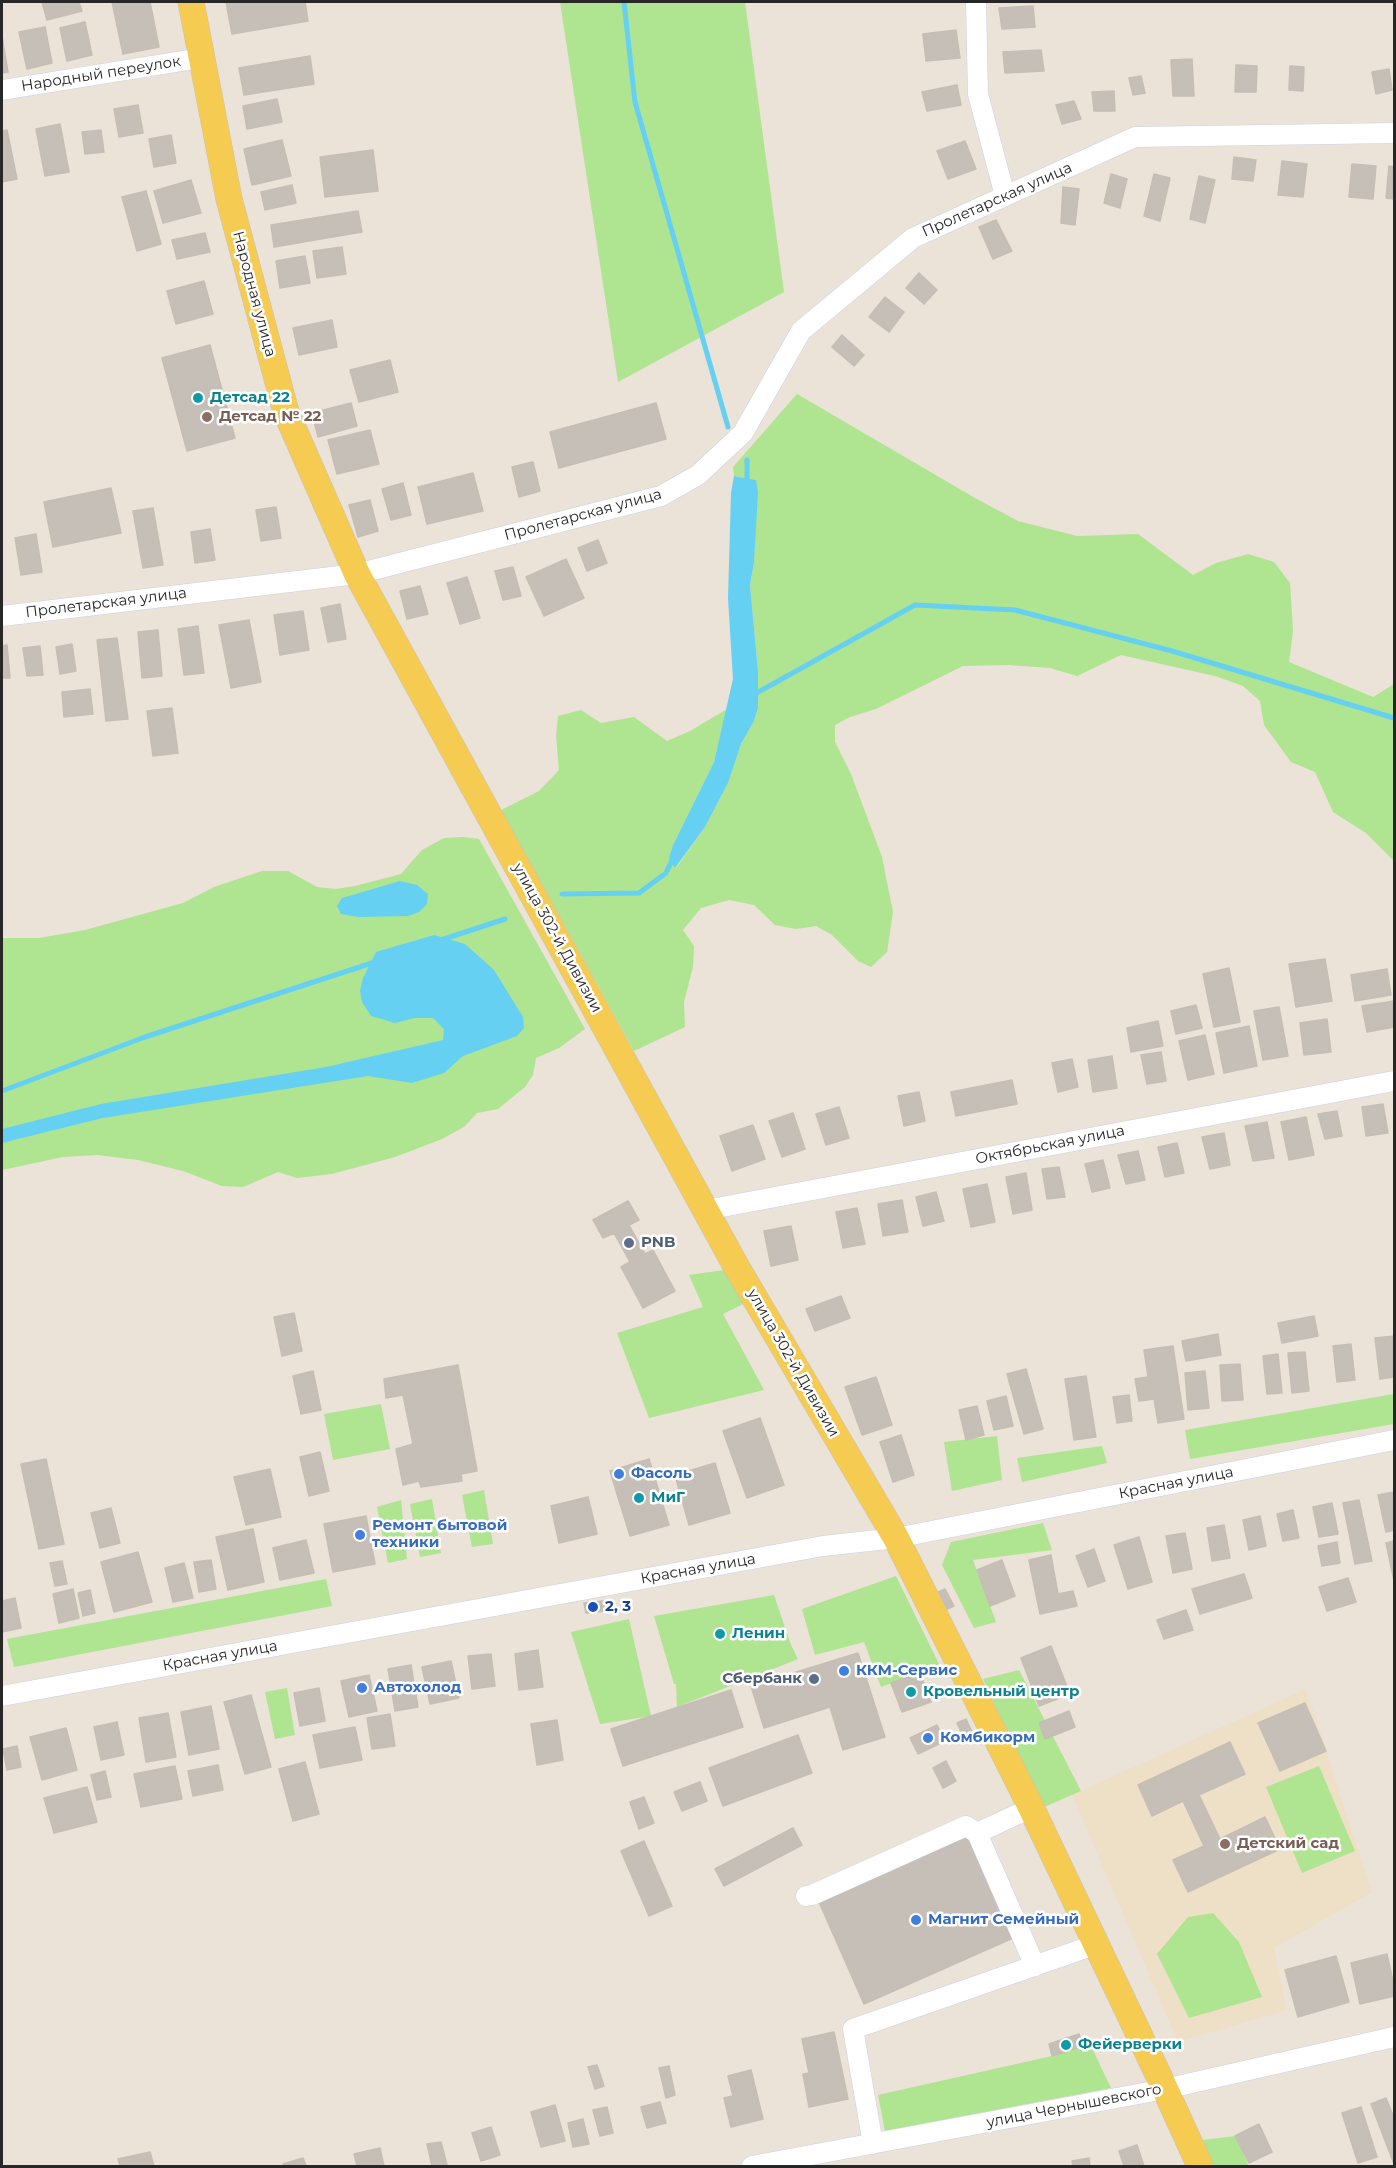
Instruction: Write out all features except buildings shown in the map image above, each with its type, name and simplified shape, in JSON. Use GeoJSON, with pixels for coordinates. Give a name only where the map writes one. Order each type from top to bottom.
{"type":"FeatureCollection","features":[{"type":"Feature","properties":{"kind":"main road","name":"Народная улица"},"geometry":{"type":"LineString","coordinates":[[191,2],[229,199],[286,412],[357,574]]}},
{"type":"Feature","properties":{"kind":"main road","name":"улица 302-й Дивизии"},"geometry":{"type":"LineString","coordinates":[[357,574],[736,1266],[896,1538],[1031,1808],[1200,2166]]}},
{"type":"Feature","properties":{"kind":"street"},"geometry":{"type":"LineString","coordinates":[[976,2],[978,94],[1005,196]]}},
{"type":"Feature","properties":{"kind":"street","name":"Народный переулок"},"geometry":{"type":"LineString","coordinates":[[2,90],[201,58]]}},
{"type":"Feature","properties":{"kind":"street","name":"Пролетарская улица"},"geometry":{"type":"LineString","coordinates":[[2,616],[357,574],[662,496],[698,475],[743,433],[801,331],[913,238],[1136,137],[1395,133]]}},
{"type":"Feature","properties":{"kind":"street","name":"Октябрьская улица"},"geometry":{"type":"LineString","coordinates":[[706,1210],[1395,1081]]}},
{"type":"Feature","properties":{"kind":"street","name":"Красная улица"},"geometry":{"type":"LineString","coordinates":[[2,1696],[823,1546],[896,1538],[1395,1440]]}},
{"type":"Feature","properties":{"kind":"street"},"geometry":{"type":"LineString","coordinates":[[977,1833],[1031,1808]]}},
{"type":"Feature","properties":{"kind":"street"},"geometry":{"type":"LineString","coordinates":[[806,1896],[966,1826],[977,1833],[1035,1966]]}},
{"type":"Feature","properties":{"kind":"street"},"geometry":{"type":"LineString","coordinates":[[873,2144],[853,2030],[1096,1944]]}},
{"type":"Feature","properties":{"kind":"street","name":"улица Чернышевского"},"geometry":{"type":"LineString","coordinates":[[752,2166],[1165,2089],[1395,2037]]}},
{"type":"Feature","properties":{"kind":"shaded area","name":"Детский сад"},"geometry":{"type":"Polygon","coordinates":[[[1306,1689],[1372,1892],[1274,1948],[1287,2010],[1178,2042],[1072,1795],[1306,1689]]]}},
{"type":"Feature","properties":{"kind":"green space"},"geometry":{"type":"Polygon","coordinates":[[[560,2],[745,2],[784,292],[618,382],[560,2]]]}},
{"type":"Feature","properties":{"kind":"green space"},"geometry":{"type":"Polygon","coordinates":[[[797,394],[1018,521],[1077,536],[1138,534],[1193,575],[1216,563],[1248,554],[1274,562],[1290,583],[1293,631],[1289,662],[1373,697],[1394,684],[1394,861],[1366,833],[1333,812],[1315,772],[1291,762],[1264,725],[1260,701],[1243,686],[1215,676],[1121,655],[1077,676],[1050,668],[1009,665],[963,666],[876,709],[850,717],[835,725],[835,742],[851,774],[882,857],[893,912],[887,952],[871,967],[858,961],[832,935],[816,926],[796,929],[775,925],[754,905],[729,900],[701,908],[683,930],[694,946],[693,967],[684,1002],[685,1027],[634,1051],[501,810],[539,791],[559,770],[556,736],[558,716],[581,710],[601,723],[634,717],[667,741],[690,731],[727,709],[714,762],[673,845],[669,858],[676,868],[705,827],[728,783],[741,744],[754,721],[758,708],[758,671],[750,585],[754,563],[756,480],[734,476],[733,467],[797,394]]]}},
{"type":"Feature","properties":{"kind":"green space"},"geometry":{"type":"Polygon","coordinates":[[[444,838],[479,839],[585,1029],[559,1048],[536,1058],[533,1075],[525,1087],[498,1109],[477,1113],[464,1127],[442,1139],[395,1157],[332,1174],[297,1178],[278,1172],[243,1187],[222,1186],[183,1171],[138,1160],[97,1155],[63,1157],[2,1170],[2,938],[39,938],[85,930],[183,903],[214,887],[262,871],[288,871],[317,887],[336,889],[355,886],[401,874],[422,850],[444,838]]]}},
{"type":"Feature","properties":{"kind":"green space"},"geometry":{"type":"Polygon","coordinates":[[[724,1270],[745,1303],[723,1314],[764,1390],[649,1418],[617,1333],[703,1307],[689,1275],[724,1270]]]}},
{"type":"Feature","properties":{"kind":"green space"},"geometry":{"type":"Polygon","coordinates":[[[1394,1394],[1394,1424],[1190,1459],[1185,1430],[1394,1394]]]}},
{"type":"Feature","properties":{"kind":"green space"},"geometry":{"type":"Polygon","coordinates":[[[381,1404],[390,1449],[333,1460],[324,1414],[381,1404]]]}},
{"type":"Feature","properties":{"kind":"green space"},"geometry":{"type":"Polygon","coordinates":[[[997,1436],[1002,1480],[952,1491],[944,1442],[997,1436]]]}},
{"type":"Feature","properties":{"kind":"green space"},"geometry":{"type":"Polygon","coordinates":[[[1102,1446],[1107,1463],[1022,1482],[1017,1458],[1102,1446]]]}},
{"type":"Feature","properties":{"kind":"green space"},"geometry":{"type":"Polygon","coordinates":[[[484,1490],[493,1544],[472,1547],[462,1495],[484,1490]]]}},
{"type":"Feature","properties":{"kind":"green space"},"geometry":{"type":"Polygon","coordinates":[[[432,1499],[441,1553],[420,1557],[410,1504],[432,1499]]]}},
{"type":"Feature","properties":{"kind":"green space"},"geometry":{"type":"Polygon","coordinates":[[[401,1500],[407,1559],[388,1563],[377,1507],[401,1500]]]}},
{"type":"Feature","properties":{"kind":"green space"},"geometry":{"type":"Polygon","coordinates":[[[1043,1523],[1052,1550],[973,1560],[996,1622],[974,1628],[942,1565],[951,1542],[1043,1523]]]}},
{"type":"Feature","properties":{"kind":"green space"},"geometry":{"type":"Polygon","coordinates":[[[896,1576],[940,1666],[881,1687],[864,1642],[815,1655],[802,1609],[896,1576]]]}},
{"type":"Feature","properties":{"kind":"green space"},"geometry":{"type":"Polygon","coordinates":[[[326,1579],[332,1606],[14,1667],[7,1639],[326,1579]]]}},
{"type":"Feature","properties":{"kind":"green space"},"geometry":{"type":"Polygon","coordinates":[[[774,1595],[798,1659],[677,1707],[676,1684],[674,1684],[654,1616],[774,1595]]]}},
{"type":"Feature","properties":{"kind":"green space"},"geometry":{"type":"Polygon","coordinates":[[[629,1619],[651,1716],[600,1724],[571,1632],[629,1619]]]}},
{"type":"Feature","properties":{"kind":"green space"},"geometry":{"type":"Polygon","coordinates":[[[1019,1670],[1081,1791],[1042,1808],[983,1679],[1019,1670]]]}},
{"type":"Feature","properties":{"kind":"green space"},"geometry":{"type":"Polygon","coordinates":[[[287,1688],[295,1735],[275,1739],[265,1692],[287,1688]]]}},
{"type":"Feature","properties":{"kind":"green space"},"geometry":{"type":"Polygon","coordinates":[[[1319,1766],[1355,1851],[1302,1873],[1266,1787],[1319,1766]]]}},
{"type":"Feature","properties":{"kind":"green space"},"geometry":{"type":"Polygon","coordinates":[[[1213,1913],[1239,1942],[1262,1997],[1189,2018],[1157,1954],[1188,1917],[1213,1913]]]}},
{"type":"Feature","properties":{"kind":"green space"},"geometry":{"type":"Polygon","coordinates":[[[1083,2046],[1091,2046],[1111,2088],[885,2131],[878,2095],[1052,2056],[1083,2046]]]}},
{"type":"Feature","properties":{"kind":"green space"},"geometry":{"type":"Polygon","coordinates":[[[1235,2136],[1249,2166],[1212,2166],[1203,2140],[1235,2136]]]}},
{"type":"Feature","properties":{"kind":"water"},"geometry":{"type":"Polygon","coordinates":[[[734,476],[756,480],[758,492],[754,563],[750,585],[758,671],[758,708],[754,721],[741,744],[728,783],[705,827],[675,868],[669,858],[673,845],[714,762],[733,679],[728,598],[731,493],[734,476]]]}},
{"type":"Feature","properties":{"kind":"water"},"geometry":{"type":"Polygon","coordinates":[[[400,881],[417,885],[428,894],[427,904],[419,912],[408,916],[358,917],[341,914],[337,906],[342,898],[400,881]]]}},
{"type":"Feature","properties":{"kind":"water"},"geometry":{"type":"Polygon","coordinates":[[[434,935],[465,944],[494,970],[523,1017],[524,1028],[517,1036],[463,1056],[444,1073],[412,1083],[368,1076],[103,1118],[2,1143],[2,1129],[101,1104],[326,1067],[443,1040],[444,1029],[433,1018],[415,1018],[395,1023],[371,1016],[362,1002],[360,991],[363,978],[376,952],[434,935]]]}},
{"type":"Feature","properties":{"kind":"waterway"},"geometry":{"type":"LineString","coordinates":[[624,2],[635,102],[728,427]]}},
{"type":"Feature","properties":{"kind":"waterway"},"geometry":{"type":"LineString","coordinates":[[747,460],[747,485]]}},
{"type":"Feature","properties":{"kind":"waterway"},"geometry":{"type":"LineString","coordinates":[[753,695],[915,605],[1015,610],[1172,651],[1394,718]]}},
{"type":"Feature","properties":{"kind":"waterway"},"geometry":{"type":"LineString","coordinates":[[562,894],[639,893],[666,873],[674,856]]}},
{"type":"Feature","properties":{"kind":"waterway"},"geometry":{"type":"LineString","coordinates":[[441,940],[505,919]]}},
{"type":"Feature","properties":{"kind":"waterway"},"geometry":{"type":"LineString","coordinates":[[2,1091],[145,1037],[375,962]]}},
{"type":"Feature","properties":{"kind":"place","name":"Детсад 22"},"geometry":{"type":"Point","coordinates":[198,398]}},
{"type":"Feature","properties":{"kind":"place","name":"Детсад № 22"},"geometry":{"type":"Point","coordinates":[207,417]}},
{"type":"Feature","properties":{"kind":"place","name":"PNB"},"geometry":{"type":"Point","coordinates":[629,1243]}},
{"type":"Feature","properties":{"kind":"place","name":"Фасоль"},"geometry":{"type":"Point","coordinates":[619,1474]}},
{"type":"Feature","properties":{"kind":"place","name":"МиГ"},"geometry":{"type":"Point","coordinates":[639,1498]}},
{"type":"Feature","properties":{"kind":"place","name":"Ремонт бытовой техники"},"geometry":{"type":"Point","coordinates":[360,1535]}},
{"type":"Feature","properties":{"kind":"place","name":"2, 3"},"geometry":{"type":"Point","coordinates":[593,1607]}},
{"type":"Feature","properties":{"kind":"place","name":"Ленин"},"geometry":{"type":"Point","coordinates":[720,1634]}},
{"type":"Feature","properties":{"kind":"place","name":"ККМ-Сервис"},"geometry":{"type":"Point","coordinates":[844,1671]}},
{"type":"Feature","properties":{"kind":"place","name":"Сбербанк"},"geometry":{"type":"Point","coordinates":[814,1679]}},
{"type":"Feature","properties":{"kind":"place","name":"Автохолод"},"geometry":{"type":"Point","coordinates":[362,1688]}},
{"type":"Feature","properties":{"kind":"place","name":"Кровельный центр"},"geometry":{"type":"Point","coordinates":[911,1692]}},
{"type":"Feature","properties":{"kind":"place","name":"Комбикорм"},"geometry":{"type":"Point","coordinates":[928,1738]}},
{"type":"Feature","properties":{"kind":"place","name":"Детский сад"},"geometry":{"type":"Point","coordinates":[1225,1844]}},
{"type":"Feature","properties":{"kind":"place","name":"Магнит Семейный"},"geometry":{"type":"Point","coordinates":[916,1920]}},
{"type":"Feature","properties":{"kind":"place","name":"Фейерверки"},"geometry":{"type":"Point","coordinates":[1066,2045]}}]}
